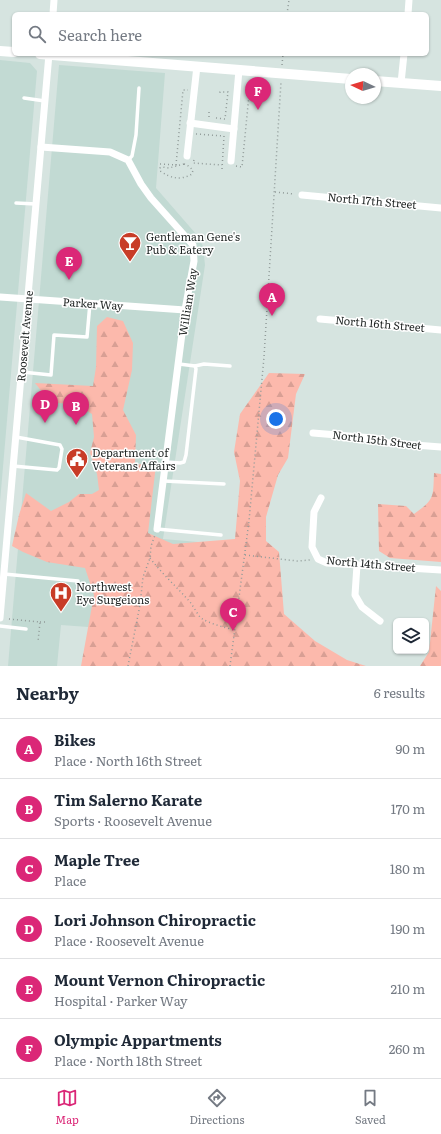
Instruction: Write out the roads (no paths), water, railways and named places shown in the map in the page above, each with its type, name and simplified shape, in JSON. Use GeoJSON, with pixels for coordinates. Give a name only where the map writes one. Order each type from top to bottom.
{"type":"FeatureCollection","features":[{"type":"Feature","properties":{"kind":"street"},"geometry":{"type":"LineString","coordinates":[[52,12],[54,0]]}},
{"type":"Feature","properties":{"kind":"street"},"geometry":{"type":"LineString","coordinates":[[408,12],[410,0]]}},
{"type":"Feature","properties":{"kind":"street"},"geometry":{"type":"LineString","coordinates":[[0,51],[12,52]]}},
{"type":"Feature","properties":{"kind":"street","name":"Roosevelt Avenue"},"geometry":{"type":"LineString","coordinates":[[0,618],[45,101],[46,56]]}},
{"type":"Feature","properties":{"kind":"street"},"geometry":{"type":"LineString","coordinates":[[71,56],[345,78]]}},
{"type":"Feature","properties":{"kind":"street"},"geometry":{"type":"LineString","coordinates":[[401,83],[404,56]]}},
{"type":"Feature","properties":{"kind":"street"},"geometry":{"type":"LineString","coordinates":[[189,157],[190,124],[197,66]]}},
{"type":"Feature","properties":{"kind":"street"},"geometry":{"type":"LineString","coordinates":[[232,164],[239,70]]}},
{"type":"Feature","properties":{"kind":"street"},"geometry":{"type":"LineString","coordinates":[[381,81],[441,86]]}},
{"type":"Feature","properties":{"kind":"street"},"geometry":{"type":"LineString","coordinates":[[190,124],[234,128]]}},
{"type":"Feature","properties":{"kind":"street"},"geometry":{"type":"LineString","coordinates":[[41,147],[110,152],[128,160]]}},
{"type":"Feature","properties":{"kind":"street","name":"William Way"},"geometry":{"type":"LineString","coordinates":[[128,160],[141,184],[159,208],[193,245],[194,261],[186,310],[157,529]]}},
{"type":"Feature","properties":{"kind":"street","name":"North 17th Street"},"geometry":{"type":"LineString","coordinates":[[302,195],[441,208]]}},
{"type":"Feature","properties":{"kind":"street","name":"Parker Way"},"geometry":{"type":"LineString","coordinates":[[0,297],[186,310]]}},
{"type":"Feature","properties":{"kind":"street","name":"North 16th Street"},"geometry":{"type":"LineString","coordinates":[[320,319],[441,330]]}},
{"type":"Feature","properties":{"kind":"street","name":"North 15th Street"},"geometry":{"type":"LineString","coordinates":[[313,433],[373,438],[389,443],[441,447]]}},
{"type":"Feature","properties":{"kind":"street","name":"North 14th Street"},"geometry":{"type":"LineString","coordinates":[[322,498],[314,512],[312,540],[312,547],[318,559],[327,563],[441,570]]}},
{"type":"Feature","properties":{"kind":"street"},"geometry":{"type":"LineString","coordinates":[[357,565],[355,595],[362,607],[380,621]]}},
{"type":"Feature","properties":{"kind":"lane"},"geometry":{"type":"LineString","coordinates":[[128,160],[132,156],[136,135],[140,88]]}},
{"type":"Feature","properties":{"kind":"lane"},"geometry":{"type":"LineString","coordinates":[[24,98],[45,101]]}},
{"type":"Feature","properties":{"kind":"lane"},"geometry":{"type":"LineString","coordinates":[[16,203],[36,204]]}},
{"type":"Feature","properties":{"kind":"lane"},"geometry":{"type":"LineString","coordinates":[[22,372],[50,374],[54,335],[87,337],[90,303]]}},
{"type":"Feature","properties":{"kind":"lane"},"geometry":{"type":"LineString","coordinates":[[179,364],[195,366],[204,364],[230,366]]}},
{"type":"Feature","properties":{"kind":"lane"},"geometry":{"type":"LineString","coordinates":[[166,462],[180,463],[184,462],[185,459],[196,378],[195,366]]}},
{"type":"Feature","properties":{"kind":"lane"},"geometry":{"type":"LineString","coordinates":[[13,466],[57,470],[59,468],[62,449],[60,445],[53,443],[16,437]]}},
{"type":"Feature","properties":{"kind":"lane"},"geometry":{"type":"LineString","coordinates":[[164,481],[224,484]]}},
{"type":"Feature","properties":{"kind":"lane"},"geometry":{"type":"LineString","coordinates":[[157,529],[222,535]]}},
{"type":"Feature","properties":{"kind":"lane"},"geometry":{"type":"LineString","coordinates":[[3,574],[78,581]]}},
{"type":"Feature","properties":{"kind":"lane"},"geometry":{"type":"LineString","coordinates":[[0,626],[26,628]]}},
{"type":"Feature","properties":{"kind":"place","name":"Olympic Appartments"},"geometry":{"type":"Point","coordinates":[258,110]}},
{"type":"Feature","properties":{"kind":"place","name":"Gentleman Gene's Pub & Eatery"},"geometry":{"type":"Point","coordinates":[130,262]}},
{"type":"Feature","properties":{"kind":"place","name":"Mount Vernon Chiropractic"},"geometry":{"type":"Point","coordinates":[69,280]}},
{"type":"Feature","properties":{"kind":"place","name":"Bikes"},"geometry":{"type":"Point","coordinates":[272,316]}},
{"type":"Feature","properties":{"kind":"place","name":"Lori Johnson Chiropractic"},"geometry":{"type":"Point","coordinates":[45,423]}},
{"type":"Feature","properties":{"kind":"place","name":"Tim Salerno Karate"},"geometry":{"type":"Point","coordinates":[76,425]}},
{"type":"Feature","properties":{"kind":"place","name":"Department of Veterans Affairs"},"geometry":{"type":"Point","coordinates":[77,478]}},
{"type":"Feature","properties":{"kind":"place","name":"Northwest Eye Surgeions"},"geometry":{"type":"Point","coordinates":[61,612]}},
{"type":"Feature","properties":{"kind":"place","name":"Maple Tree"},"geometry":{"type":"Point","coordinates":[233,631]}}]}
